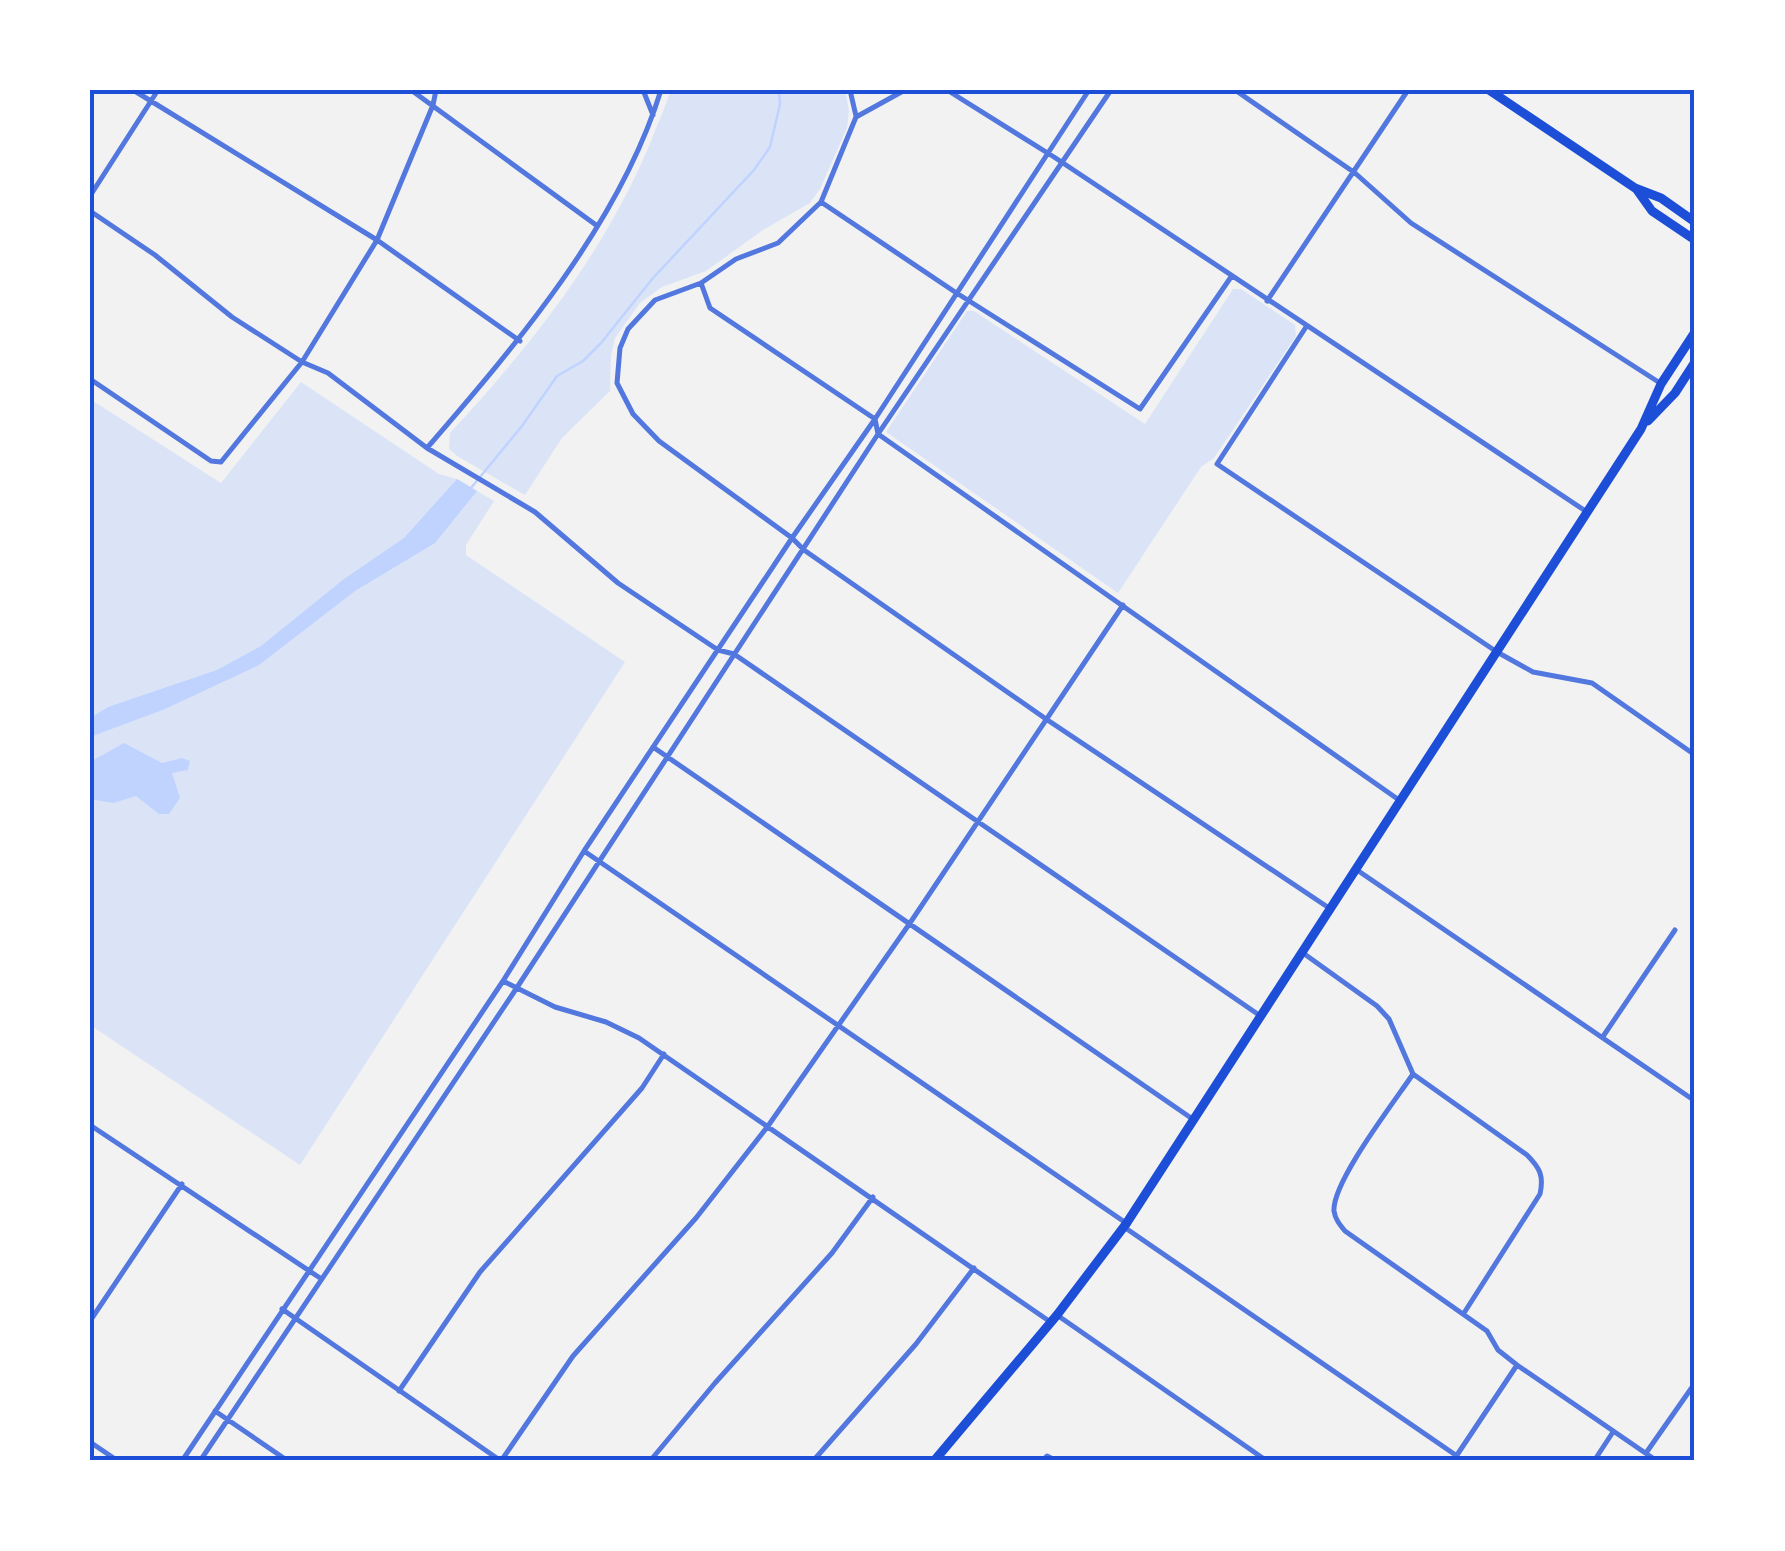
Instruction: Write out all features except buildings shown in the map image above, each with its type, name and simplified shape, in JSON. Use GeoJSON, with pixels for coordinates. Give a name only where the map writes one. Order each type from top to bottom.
{"type":"FeatureCollection","features":[{"type":"Feature","properties":{"kind":"main road"},"geometry":{"type":"LineString","coordinates":[[1489,90],[1635,188],[1661,198],[1695,222]]}},
{"type":"Feature","properties":{"kind":"main road"},"geometry":{"type":"LineString","coordinates":[[1635,188],[1652,211],[1695,240]]}},
{"type":"Feature","properties":{"kind":"main road"},"geometry":{"type":"LineString","coordinates":[[934,1461],[1054,1319],[1125,1225],[1642,427],[1661,384],[1695,332]]}},
{"type":"Feature","properties":{"kind":"main road"},"geometry":{"type":"LineString","coordinates":[[1642,427],[1675,393],[1695,362]]}},
{"type":"Feature","properties":{"kind":"street"},"geometry":{"type":"LineString","coordinates":[[133,90],[376,240],[520,341]]}},
{"type":"Feature","properties":{"kind":"street"},"geometry":{"type":"LineString","coordinates":[[90,196],[158,90]]}},
{"type":"Feature","properties":{"kind":"street"},"geometry":{"type":"LineString","coordinates":[[411,90],[596,225]]}},
{"type":"Feature","properties":{"kind":"street"},"geometry":{"type":"LineString","coordinates":[[90,379],[212,460],[221,462],[302,362],[376,240],[436,90]]}},
{"type":"Feature","properties":{"kind":"street"},"geometry":{"type":"LineString","coordinates":[[643,90],[652,115]]}},
{"type":"Feature","properties":{"kind":"street"},"geometry":{"type":"LineString","coordinates":[[428,448],[520,341],[596,225],[637,156],[661,90]]}},
{"type":"Feature","properties":{"kind":"street"},"geometry":{"type":"LineString","coordinates":[[850,90],[856,116],[821,202],[778,243],[736,259],[701,283],[666,294],[648,305],[636,319],[620,348],[617,382],[633,414],[659,441],[804,550],[1046,719],[1331,910]]}},
{"type":"Feature","properties":{"kind":"street"},"geometry":{"type":"LineString","coordinates":[[856,116],[905,90]]}},
{"type":"Feature","properties":{"kind":"street"},"geometry":{"type":"LineString","coordinates":[[947,90],[1587,512]]}},
{"type":"Feature","properties":{"kind":"street"},"geometry":{"type":"LineString","coordinates":[[182,1461],[503,981],[584,851],[792,538],[875,419],[1089,90]]}},
{"type":"Feature","properties":{"kind":"street"},"geometry":{"type":"LineString","coordinates":[[200,1461],[516,988],[878,434],[1111,90]]}},
{"type":"Feature","properties":{"kind":"street"},"geometry":{"type":"LineString","coordinates":[[1236,90],[1355,173],[1411,223],[1661,384]]}},
{"type":"Feature","properties":{"kind":"street"},"geometry":{"type":"LineString","coordinates":[[1266,301],[1408,90]]}},
{"type":"Feature","properties":{"kind":"street"},"geometry":{"type":"LineString","coordinates":[[821,202],[1140,409],[1231,277]]}},
{"type":"Feature","properties":{"kind":"street"},"geometry":{"type":"LineString","coordinates":[[90,211],[155,255],[232,317],[302,362],[328,373],[428,448],[534,512],[618,583],[718,650],[734,654],[1262,1016]]}},
{"type":"Feature","properties":{"kind":"street"},"geometry":{"type":"LineString","coordinates":[[701,283],[710,308],[875,419],[878,434],[1402,802]]}},
{"type":"Feature","properties":{"kind":"street"},"geometry":{"type":"LineString","coordinates":[[1306,326],[1217,464],[1497,652],[1533,672],[1592,684],[1695,755]]}},
{"type":"Feature","properties":{"kind":"street"},"geometry":{"type":"LineString","coordinates":[[282,1309],[501,1461],[573,1356],[696,1218],[768,1126],[910,923],[1123,605]]}},
{"type":"Feature","properties":{"kind":"street"},"geometry":{"type":"LineString","coordinates":[[653,748],[1194,1120]]}},
{"type":"Feature","properties":{"kind":"street"},"geometry":{"type":"LineString","coordinates":[[584,851],[840,1025],[1455,1458],[1517,1366]]}},
{"type":"Feature","properties":{"kind":"street"},"geometry":{"type":"LineString","coordinates":[[1357,870],[1695,1101]]}},
{"type":"Feature","properties":{"kind":"street"},"geometry":{"type":"LineString","coordinates":[[1604,1036],[1676,930]]}},
{"type":"Feature","properties":{"kind":"street"},"geometry":{"type":"LineString","coordinates":[[1303,954],[1377,1006],[1388,1019],[1413,1074],[1538,1166],[1543,1179],[1540,1194],[1464,1313]]}},
{"type":"Feature","properties":{"kind":"street"},"geometry":{"type":"LineString","coordinates":[[503,981],[554,1008],[621,1028],[664,1054],[974,1268],[1267,1461]]}},
{"type":"Feature","properties":{"kind":"street"},"geometry":{"type":"LineString","coordinates":[[399,1391],[480,1272],[642,1088],[664,1054]]}},
{"type":"Feature","properties":{"kind":"street"},"geometry":{"type":"LineString","coordinates":[[1413,1074],[1344,1177],[1335,1196],[1334,1215],[1345,1231],[1486,1331],[1498,1350],[1517,1366],[1657,1461]]}},
{"type":"Feature","properties":{"kind":"street"},"geometry":{"type":"LineString","coordinates":[[90,1125],[320,1278]]}},
{"type":"Feature","properties":{"kind":"street"},"geometry":{"type":"LineString","coordinates":[[90,1322],[182,1184]]}},
{"type":"Feature","properties":{"kind":"street"},"geometry":{"type":"LineString","coordinates":[[650,1461],[714,1383],[832,1253],[873,1197]]}},
{"type":"Feature","properties":{"kind":"street"},"geometry":{"type":"LineString","coordinates":[[814,1461],[916,1344],[974,1268]]}},
{"type":"Feature","properties":{"kind":"street"},"geometry":{"type":"LineString","coordinates":[[1646,1453],[1695,1383]]}},
{"type":"Feature","properties":{"kind":"street"},"geometry":{"type":"LineString","coordinates":[[215,1411],[288,1461]]}},
{"type":"Feature","properties":{"kind":"street"},"geometry":{"type":"LineString","coordinates":[[1594,1461],[1614,1432]]}},
{"type":"Feature","properties":{"kind":"street"},"geometry":{"type":"LineString","coordinates":[[90,1442],[118,1461]]}},
{"type":"Feature","properties":{"kind":"street"},"geometry":{"type":"LineString","coordinates":[[1045,1459],[1056,1461]]}},
{"type":"Feature","properties":{"kind":"shaded area"},"geometry":{"type":"Polygon","coordinates":[[[670,90],[845,90],[847,128],[810,203],[763,230],[706,271],[662,287],[640,303],[615,338],[610,391],[562,438],[525,495],[457,456],[449,449],[450,433],[537,332],[589,259],[633,182],[670,90]]]}},
{"type":"Feature","properties":{"kind":"shaded area"},"geometry":{"type":"Polygon","coordinates":[[[1233,289],[1241,289],[1295,325],[1296,336],[1214,458],[1201,467],[1118,593],[886,432],[967,311],[974,311],[1145,424],[1233,289]]]}},
{"type":"Feature","properties":{"kind":"shaded area"},"geometry":{"type":"Polygon","coordinates":[[[301,382],[439,474],[457,479],[494,501],[466,545],[466,555],[625,662],[300,1165],[90,1025],[90,399],[221,483],[301,382]]]}},
{"type":"Feature","properties":{"kind":"water"},"geometry":{"type":"Polygon","coordinates":[[[457,479],[477,491],[435,543],[355,591],[259,665],[165,709],[90,737],[90,718],[108,707],[217,670],[261,646],[344,579],[404,538],[457,479]]]}},
{"type":"Feature","properties":{"kind":"water"},"geometry":{"type":"Polygon","coordinates":[[[124,743],[162,763],[182,758],[190,761],[188,770],[172,773],[180,798],[169,814],[159,814],[136,796],[113,803],[90,799],[90,762],[124,743]]]}},
{"type":"Feature","properties":{"kind":"waterway"},"geometry":{"type":"LineString","coordinates":[[471,488],[557,376],[583,361],[601,343],[653,278],[754,170],[770,147],[780,104],[779,90]]}}]}
